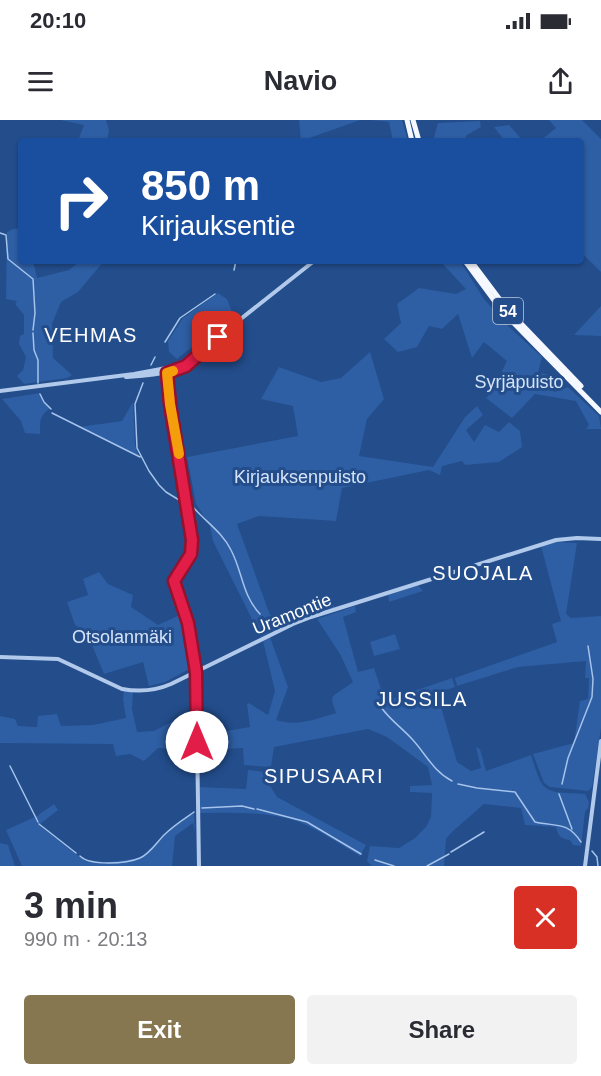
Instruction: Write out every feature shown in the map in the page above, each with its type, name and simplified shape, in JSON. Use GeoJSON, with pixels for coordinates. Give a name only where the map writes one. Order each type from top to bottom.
{"type":"FeatureCollection","features":[{"type":"Feature","properties":{"kind":"main road"},"geometry":{"type":"LineString","coordinates":[[407,120],[411,138]]}},
{"type":"Feature","properties":{"kind":"main road"},"geometry":{"type":"LineString","coordinates":[[414,120],[418,138]]}},
{"type":"Feature","properties":{"kind":"main road","name":"54"},"geometry":{"type":"LineString","coordinates":[[467,264],[502,311],[601,410]]}},
{"type":"Feature","properties":{"kind":"main road","name":"54"},"geometry":{"type":"LineString","coordinates":[[473,264],[507,309],[560,363],[601,410]]}},
{"type":"Feature","properties":{"kind":"street"},"geometry":{"type":"LineString","coordinates":[[0,391],[177,366],[204,348],[310,264]]}},
{"type":"Feature","properties":{"kind":"street"},"geometry":{"type":"LineString","coordinates":[[110,377],[165,373],[186,366],[204,348]]}},
{"type":"Feature","properties":{"kind":"street"},"geometry":{"type":"LineString","coordinates":[[165,373],[192,540],[191,554],[174,581],[188,623],[196,672],[199,866]]}},
{"type":"Feature","properties":{"kind":"street","name":"Uramontie"},"geometry":{"type":"LineString","coordinates":[[0,657],[58,659],[113,686],[133,691],[160,689],[311,617],[556,540],[577,537],[601,539]]}},
{"type":"Feature","properties":{"kind":"street"},"geometry":{"type":"LineString","coordinates":[[585,866],[601,741]]}},
{"type":"Feature","properties":{"kind":"green space"},"geometry":{"type":"Polygon","coordinates":[[[60,120],[106,120],[109,130],[108,138],[79,138],[84,125],[60,120]]]}},
{"type":"Feature","properties":{"kind":"green space"},"geometry":{"type":"Polygon","coordinates":[[[299,120],[360,120],[309,138],[301,138],[299,120]]]}},
{"type":"Feature","properties":{"kind":"green space"},"geometry":{"type":"Polygon","coordinates":[[[371,120],[402,120],[407,138],[392,138],[389,122],[371,120]]]}},
{"type":"Feature","properties":{"kind":"green space"},"geometry":{"type":"Polygon","coordinates":[[[549,120],[582,120],[601,139],[601,272],[584,255],[584,138],[544,138],[556,128],[549,120]]]}},
{"type":"Feature","properties":{"kind":"green space"},"geometry":{"type":"Polygon","coordinates":[[[480,121],[481,127],[466,138],[434,138],[438,123],[480,121]]]}},
{"type":"Feature","properties":{"kind":"green space"},"geometry":{"type":"Polygon","coordinates":[[[509,125],[520,138],[503,138],[494,127],[509,125]]]}},
{"type":"Feature","properties":{"kind":"green space"},"geometry":{"type":"Polygon","coordinates":[[[18,228],[18,264],[33,264],[37,278],[69,270],[76,264],[101,264],[78,292],[61,302],[52,324],[53,358],[72,375],[67,378],[24,384],[17,376],[23,370],[26,357],[19,344],[20,336],[24,334],[24,315],[15,304],[17,301],[6,299],[7,232],[18,228]]]}},
{"type":"Feature","properties":{"kind":"green space","name":"Syrjäpuisto"},"geometry":{"type":"Polygon","coordinates":[[[443,264],[462,264],[484,299],[509,327],[542,357],[538,373],[546,374],[554,392],[568,387],[599,416],[601,429],[586,429],[589,425],[576,401],[535,394],[512,418],[486,398],[491,393],[507,361],[484,342],[472,358],[458,314],[442,329],[429,326],[417,347],[398,352],[384,339],[401,323],[397,304],[419,288],[456,294],[466,289],[443,264]]]}},
{"type":"Feature","properties":{"kind":"green space"},"geometry":{"type":"Polygon","coordinates":[[[218,293],[227,299],[232,312],[227,319],[177,359],[169,352],[168,341],[183,318],[218,293]]]}},
{"type":"Feature","properties":{"kind":"green space"},"geometry":{"type":"Polygon","coordinates":[[[601,306],[601,336],[574,335],[601,306]]]}},
{"type":"Feature","properties":{"kind":"green space","name":"Kirjauksenpuisto"},"geometry":{"type":"Polygon","coordinates":[[[370,352],[384,399],[367,419],[359,456],[433,467],[465,417],[477,406],[483,415],[466,430],[474,442],[485,425],[499,432],[509,422],[520,431],[522,447],[499,462],[465,465],[462,461],[442,466],[440,475],[429,470],[342,488],[336,521],[259,516],[237,524],[270,615],[292,621],[261,637],[213,541],[210,526],[196,504],[187,457],[298,436],[293,406],[261,399],[279,367],[321,382],[341,378],[370,352]]]}},
{"type":"Feature","properties":{"kind":"green space"},"geometry":{"type":"Polygon","coordinates":[[[40,393],[43,402],[51,408],[42,416],[40,434],[25,433],[21,421],[2,399],[40,393]]]}},
{"type":"Feature","properties":{"kind":"green space"},"geometry":{"type":"Polygon","coordinates":[[[133,402],[135,445],[139,457],[79,427],[122,421],[133,402]]]}},
{"type":"Feature","properties":{"kind":"green space"},"geometry":{"type":"Polygon","coordinates":[[[555,542],[577,543],[566,614],[571,618],[601,616],[601,728],[592,787],[588,791],[550,787],[544,783],[533,754],[574,743],[580,701],[588,699],[589,678],[585,678],[586,661],[518,667],[457,686],[455,678],[557,642],[552,624],[561,621],[541,546],[555,542]]]}},
{"type":"Feature","properties":{"kind":"green space","name":"Otsolanmäki"},"geometry":{"type":"Polygon","coordinates":[[[99,572],[108,584],[133,595],[131,607],[158,625],[182,614],[193,667],[165,682],[149,686],[143,662],[104,674],[87,633],[75,625],[67,602],[88,595],[83,579],[99,572]]]}},
{"type":"Feature","properties":{"kind":"green space"},"geometry":{"type":"Polygon","coordinates":[[[418,585],[423,591],[389,602],[388,595],[418,585]]]}},
{"type":"Feature","properties":{"kind":"green space"},"geometry":{"type":"Polygon","coordinates":[[[333,598],[334,608],[296,621],[293,620],[292,616],[333,598]]]}},
{"type":"Feature","properties":{"kind":"green space"},"geometry":{"type":"Polygon","coordinates":[[[355,606],[356,612],[343,617],[358,672],[374,668],[385,701],[452,678],[455,687],[437,693],[457,762],[471,771],[481,768],[476,747],[480,749],[486,771],[531,755],[539,778],[547,789],[585,794],[589,802],[585,812],[581,846],[573,845],[570,840],[560,836],[556,827],[525,825],[521,808],[484,804],[446,839],[444,866],[372,866],[367,861],[370,846],[399,848],[415,838],[426,827],[431,817],[432,793],[410,792],[410,786],[432,785],[428,767],[387,737],[368,729],[274,747],[271,767],[244,765],[243,748],[197,750],[158,748],[144,761],[130,754],[116,756],[113,744],[0,743],[0,716],[15,719],[18,726],[37,727],[38,716],[57,714],[61,726],[93,725],[126,718],[124,690],[133,691],[132,709],[137,732],[154,731],[179,718],[186,733],[221,732],[250,727],[247,704],[249,703],[268,715],[275,691],[263,641],[270,637],[288,687],[276,720],[292,723],[336,713],[332,701],[333,696],[353,682],[340,654],[317,619],[355,606]]]}},
{"type":"Feature","properties":{"kind":"green space"},"geometry":{"type":"Polygon","coordinates":[[[395,634],[400,649],[374,656],[370,642],[395,634]]]}},
{"type":"Feature","properties":{"kind":"green space"},"geometry":{"type":"Polygon","coordinates":[[[248,770],[267,772],[266,779],[277,797],[366,845],[360,856],[315,829],[287,818],[250,813],[200,813],[200,787],[246,789],[248,770]]]}},
{"type":"Feature","properties":{"kind":"green space"},"geometry":{"type":"Polygon","coordinates":[[[54,804],[58,810],[40,824],[41,827],[85,861],[101,863],[140,858],[164,835],[194,812],[195,832],[193,823],[175,836],[172,866],[22,866],[6,830],[37,816],[54,804]]]}},
{"type":"Feature","properties":{"kind":"green space"},"geometry":{"type":"Polygon","coordinates":[[[0,843],[8,845],[15,866],[0,866],[0,843]]]}},
{"type":"Feature","properties":{"kind":"waterway"},"geometry":{"type":"LineString","coordinates":[[0,233],[6,235],[8,259],[33,279],[35,313],[33,330]]}},
{"type":"Feature","properties":{"kind":"waterway"},"geometry":{"type":"LineString","coordinates":[[234,270],[235,264]]}},
{"type":"Feature","properties":{"kind":"waterway"},"geometry":{"type":"LineString","coordinates":[[165,342],[180,318],[215,294]]}},
{"type":"Feature","properties":{"kind":"waterway"},"geometry":{"type":"LineString","coordinates":[[33,333],[34,350],[38,360],[38,383]]}},
{"type":"Feature","properties":{"kind":"waterway"},"geometry":{"type":"LineString","coordinates":[[151,365],[155,357]]}},
{"type":"Feature","properties":{"kind":"waterway"},"geometry":{"type":"LineString","coordinates":[[143,383],[135,404],[137,448],[159,485],[184,503]]}},
{"type":"Feature","properties":{"kind":"waterway"},"geometry":{"type":"LineString","coordinates":[[40,394],[51,409]]}},
{"type":"Feature","properties":{"kind":"waterway"},"geometry":{"type":"LineString","coordinates":[[52,413],[140,457]]}},
{"type":"Feature","properties":{"kind":"waterway"},"geometry":{"type":"LineString","coordinates":[[194,508],[228,544],[246,591],[260,614]]}},
{"type":"Feature","properties":{"kind":"waterway"},"geometry":{"type":"LineString","coordinates":[[265,620],[274,629]]}},
{"type":"Feature","properties":{"kind":"waterway"},"geometry":{"type":"LineString","coordinates":[[562,784],[568,758],[592,697],[593,679],[588,646]]}},
{"type":"Feature","properties":{"kind":"waterway"},"geometry":{"type":"LineString","coordinates":[[381,707],[435,767],[452,781]]}},
{"type":"Feature","properties":{"kind":"waterway"},"geometry":{"type":"LineString","coordinates":[[10,766],[38,822]]}},
{"type":"Feature","properties":{"kind":"waterway"},"geometry":{"type":"LineString","coordinates":[[458,784],[515,792],[535,822],[566,828],[581,842]]}},
{"type":"Feature","properties":{"kind":"waterway"},"geometry":{"type":"LineString","coordinates":[[559,794],[572,829]]}},
{"type":"Feature","properties":{"kind":"waterway"},"geometry":{"type":"LineString","coordinates":[[202,808],[242,806],[254,809]]}},
{"type":"Feature","properties":{"kind":"waterway"},"geometry":{"type":"LineString","coordinates":[[257,809],[307,822],[361,854]]}},
{"type":"Feature","properties":{"kind":"waterway"},"geometry":{"type":"LineString","coordinates":[[80,856],[100,863],[126,862],[140,858],[171,829],[194,812]]}},
{"type":"Feature","properties":{"kind":"waterway"},"geometry":{"type":"LineString","coordinates":[[39,824],[76,853]]}},
{"type":"Feature","properties":{"kind":"waterway"},"geometry":{"type":"LineString","coordinates":[[451,852],[484,832]]}},
{"type":"Feature","properties":{"kind":"waterway"},"geometry":{"type":"LineString","coordinates":[[592,851],[597,857],[598,866]]}},
{"type":"Feature","properties":{"kind":"waterway"},"geometry":{"type":"LineString","coordinates":[[427,866],[449,854]]}},
{"type":"Feature","properties":{"kind":"waterway"},"geometry":{"type":"LineString","coordinates":[[375,860],[394,866]]}},
{"type":"Feature","properties":{"kind":"slow traffic"},"geometry":{"type":"LineString","coordinates":[[173,371],[167,373],[168,392],[179,454]]}},
{"type":"Feature","properties":{"kind":"district","name":"VEHMAS"},"geometry":{"type":"Point","coordinates":[91,335]}},
{"type":"Feature","properties":{"kind":"district","name":"SUOJALA"},"geometry":{"type":"Point","coordinates":[483,573]}},
{"type":"Feature","properties":{"kind":"district","name":"JUSSILA"},"geometry":{"type":"Point","coordinates":[422,699]}},
{"type":"Feature","properties":{"kind":"district","name":"SIPUSAARI"},"geometry":{"type":"Point","coordinates":[324,776]}},
{"type":"Feature","properties":{"kind":"route"},"geometry":{"type":"LineString","coordinates":[[197,742],[196,672],[188,623],[174,581],[191,554],[192,540],[168,392],[167,373],[186,366],[218,337]]}}]}
